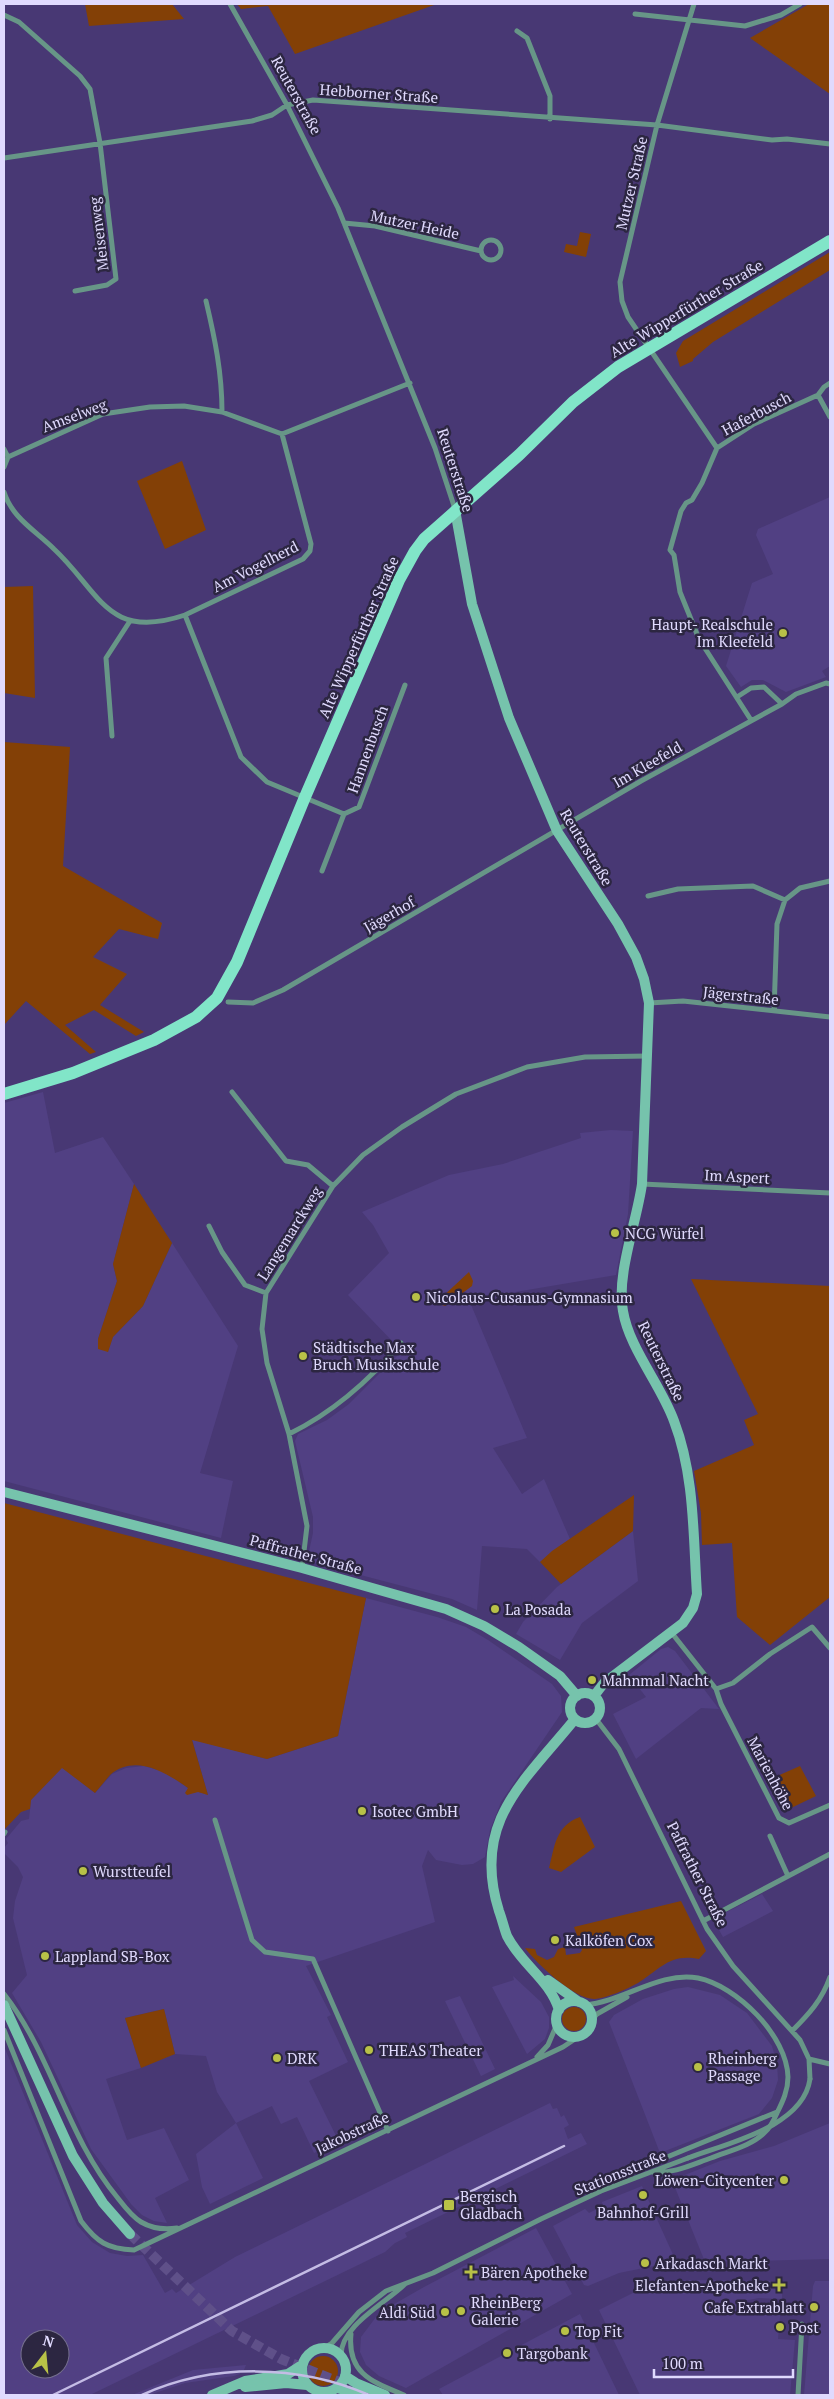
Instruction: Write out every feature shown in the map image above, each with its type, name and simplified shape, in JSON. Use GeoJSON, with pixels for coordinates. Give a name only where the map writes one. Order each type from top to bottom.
{"type":"FeatureCollection","features":[{"type":"Feature","properties":{"kind":"main road","name":"Alte Wipperfürther Straße"},"geometry":{"type":"LineString","coordinates":[[4,1094],[73,1073],[154,1040],[182,1026],[212,1004],[228,981],[237,962],[305,796],[409,561],[424,539],[519,455],[573,402],[628,359],[649,349],[830,240]]}},
{"type":"Feature","properties":{"kind":"street","name":"Reuterstraße"},"geometry":{"type":"LineString","coordinates":[[230,4],[287,105],[323,174],[344,223],[435,448],[455,510],[472,604],[510,718],[557,831],[618,924],[636,957],[650,1003],[642,1184],[622,1279],[623,1312],[635,1343],[674,1420],[684,1452],[690,1484],[697,1594],[693,1608],[683,1623],[604,1683],[594,1696]]}},
{"type":"Feature","properties":{"kind":"street","name":"Mutzer Straße"},"geometry":{"type":"LineString","coordinates":[[649,349],[628,317],[622,301],[620,282],[657,125],[694,4]]}},
{"type":"Feature","properties":{"kind":"street"},"geometry":{"type":"LineString","coordinates":[[636,14],[690,18],[745,26],[781,16],[800,4]]}},
{"type":"Feature","properties":{"kind":"street"},"geometry":{"type":"LineString","coordinates":[[4,15],[20,22],[80,76],[90,89],[100,143]]}},
{"type":"Feature","properties":{"kind":"street"},"geometry":{"type":"LineString","coordinates":[[517,31],[527,38],[550,96],[550,118]]}},
{"type":"Feature","properties":{"kind":"street","name":"Hebborner Straße"},"geometry":{"type":"LineString","coordinates":[[4,158],[252,121],[272,115],[287,105],[313,100],[657,125],[772,140],[787,139],[830,144]]}},
{"type":"Feature","properties":{"kind":"street","name":"Meisenweg"},"geometry":{"type":"LineString","coordinates":[[75,291],[107,284],[116,279],[100,143]]}},
{"type":"Feature","properties":{"kind":"street","name":"Mutzer Heide"},"geometry":{"type":"LineString","coordinates":[[344,223],[375,226],[481,251]]}},
{"type":"Feature","properties":{"kind":"street","name":"Mutzer Heide"},"geometry":{"type":"LineString","coordinates":[[488,240],[497,241],[502,249],[497,258],[490,260],[484,257],[481,251],[482,245],[488,240]]}},
{"type":"Feature","properties":{"kind":"street"},"geometry":{"type":"LineString","coordinates":[[206,301],[219,356],[222,380],[222,412]]}},
{"type":"Feature","properties":{"kind":"street","name":"Haferbusch"},"geometry":{"type":"LineString","coordinates":[[649,349],[717,448],[754,424],[818,395],[830,383]]}},
{"type":"Feature","properties":{"kind":"street"},"geometry":{"type":"LineString","coordinates":[[282,434],[410,383]]}},
{"type":"Feature","properties":{"kind":"street"},"geometry":{"type":"LineString","coordinates":[[818,395],[830,417]]}},
{"type":"Feature","properties":{"kind":"street","name":"Amselweg"},"geometry":{"type":"LineString","coordinates":[[8,457],[103,414],[150,407],[184,406],[222,412],[282,434]]}},
{"type":"Feature","properties":{"kind":"street","name":"Am Vogelherd"},"geometry":{"type":"LineString","coordinates":[[185,615],[303,559],[310,551],[311,544],[282,434]]}},
{"type":"Feature","properties":{"kind":"street"},"geometry":{"type":"LineString","coordinates":[[717,448],[702,483],[692,500],[681,511],[670,550],[674,555],[680,592],[699,638],[751,720]]}},
{"type":"Feature","properties":{"kind":"street"},"geometry":{"type":"LineString","coordinates":[[4,449],[8,457],[4,467]]}},
{"type":"Feature","properties":{"kind":"street"},"geometry":{"type":"LineString","coordinates":[[4,492],[7,503],[16,515],[55,549],[94,596],[110,611],[130,620],[161,622],[185,615],[241,757],[267,782],[305,796],[344,814]]}},
{"type":"Feature","properties":{"kind":"street"},"geometry":{"type":"LineString","coordinates":[[112,736],[106,658],[130,620]]}},
{"type":"Feature","properties":{"kind":"street","name":"Im Kleefeld"},"geometry":{"type":"LineString","coordinates":[[557,831],[641,781],[782,704],[796,694],[826,683],[830,684]]}},
{"type":"Feature","properties":{"kind":"street","name":"Hannenbusch"},"geometry":{"type":"LineString","coordinates":[[322,871],[344,814],[359,807],[405,685]]}},
{"type":"Feature","properties":{"kind":"street"},"geometry":{"type":"LineString","coordinates":[[737,697],[751,688],[764,687],[782,704]]}},
{"type":"Feature","properties":{"kind":"street","name":"Jägerhof"},"geometry":{"type":"LineString","coordinates":[[228,1002],[253,1003],[266,999],[557,831]]}},
{"type":"Feature","properties":{"kind":"street"},"geometry":{"type":"LineString","coordinates":[[774,1011],[777,924],[784,900],[800,888],[830,881]]}},
{"type":"Feature","properties":{"kind":"street"},"geometry":{"type":"LineString","coordinates":[[648,896],[678,889],[753,886],[784,900]]}},
{"type":"Feature","properties":{"kind":"street","name":"Jägerstraße"},"geometry":{"type":"LineString","coordinates":[[650,1003],[683,1001],[830,1017]]}},
{"type":"Feature","properties":{"kind":"street","name":"Langemarckweg"},"geometry":{"type":"LineString","coordinates":[[302,1568],[307,1526],[289,1434],[266,1362],[262,1329],[266,1293],[333,1186],[364,1155],[402,1127],[456,1094],[528,1068],[585,1056],[648,1056]]}},
{"type":"Feature","properties":{"kind":"street","name":"Langemarckweg"},"geometry":{"type":"LineString","coordinates":[[232,1092],[286,1161],[308,1165],[333,1186]]}},
{"type":"Feature","properties":{"kind":"street","name":"Im Aspert"},"geometry":{"type":"LineString","coordinates":[[642,1184],[830,1193]]}},
{"type":"Feature","properties":{"kind":"street","name":"Langemarckweg"},"geometry":{"type":"LineString","coordinates":[[209,1226],[222,1252],[244,1285],[266,1293]]}},
{"type":"Feature","properties":{"kind":"street"},"geometry":{"type":"LineString","coordinates":[[289,1434],[316,1421],[340,1404],[372,1376],[401,1343]]}},
{"type":"Feature","properties":{"kind":"street","name":"Paffrather Straße"},"geometry":{"type":"LineString","coordinates":[[4,1492],[302,1568],[455,1612],[520,1647],[560,1676],[577,1696]]}},
{"type":"Feature","properties":{"kind":"street"},"geometry":{"type":"LineString","coordinates":[[716,1688],[733,1682],[770,1654],[812,1627],[830,1648]]}},
{"type":"Feature","properties":{"kind":"street","name":"Marienhöhe"},"geometry":{"type":"LineString","coordinates":[[671,1632],[716,1688],[721,1704],[779,1818],[789,1823],[830,1805]]}},
{"type":"Feature","properties":{"kind":"street"},"geometry":{"type":"LineString","coordinates":[[584,1693],[594,1696],[600,1707],[596,1719],[586,1723],[575,1719],[571,1712],[571,1705],[577,1696],[584,1693]]}},
{"type":"Feature","properties":{"kind":"street"},"geometry":{"type":"LineString","coordinates":[[559,2010],[553,1992],[508,1937],[491,1882],[491,1854],[497,1823],[514,1793],[575,1719]]}},
{"type":"Feature","properties":{"kind":"street","name":"Paffrather Straße"},"geometry":{"type":"LineString","coordinates":[[596,1719],[619,1749],[703,1921],[733,1966],[792,2031],[804,2047],[809,2059]]}},
{"type":"Feature","properties":{"kind":"street"},"geometry":{"type":"LineString","coordinates":[[216,1820],[252,1940],[265,1952],[313,1959],[388,2131]]}},
{"type":"Feature","properties":{"kind":"street"},"geometry":{"type":"LineString","coordinates":[[770,1836],[788,1876]]}},
{"type":"Feature","properties":{"kind":"street"},"geometry":{"type":"LineString","coordinates":[[703,1921],[830,1854]]}},
{"type":"Feature","properties":{"kind":"street"},"geometry":{"type":"LineString","coordinates":[[532,1968],[582,2004],[590,2011],[592,2020]]}},
{"type":"Feature","properties":{"kind":"street","name":"Jakobstraße"},"geometry":{"type":"LineString","coordinates":[[533,2061],[548,2045],[557,2024],[559,2010],[570,2002],[582,2004],[616,1999],[662,1981],[688,1977],[712,1983],[739,1997],[772,2035],[784,2059],[788,2077],[787,2090],[778,2112],[771,2125],[758,2138],[671,2172],[652,2172]]}},
{"type":"Feature","properties":{"kind":"street"},"geometry":{"type":"LineString","coordinates":[[792,2031],[822,1998],[830,1977]]}},
{"type":"Feature","properties":{"kind":"street","name":"Jakobstraße"},"geometry":{"type":"LineString","coordinates":[[4,2030],[81,2221],[94,2238],[107,2246],[134,2250],[563,2047],[589,2029],[592,2020],[597,2014],[635,1991]]}},
{"type":"Feature","properties":{"kind":"street","name":"Jakobstraße"},"geometry":{"type":"LineString","coordinates":[[4,1994],[25,2027],[85,2150],[109,2188],[140,2222],[162,2230],[183,2228]]}},
{"type":"Feature","properties":{"kind":"street"},"geometry":{"type":"LineString","coordinates":[[4,2005],[73,2156],[103,2203],[130,2234]]}},
{"type":"Feature","properties":{"kind":"street"},"geometry":{"type":"LineString","coordinates":[[557,2024],[568,2036],[578,2036]]}},
{"type":"Feature","properties":{"kind":"street"},"geometry":{"type":"LineString","coordinates":[[809,2059],[830,2064]]}},
{"type":"Feature","properties":{"kind":"street","name":"Stationsstraße"},"geometry":{"type":"LineString","coordinates":[[324,2348],[332,2343],[352,2319],[372,2300],[386,2291],[433,2273],[584,2199],[756,2132],[790,2114],[804,2098],[810,2078],[809,2059]]}},
{"type":"Feature","properties":{"kind":"street"},"geometry":{"type":"LineString","coordinates":[[650,2164],[778,2112]]}},
{"type":"Feature","properties":{"kind":"street","name":"Stationsstraße"},"geometry":{"type":"LineString","coordinates":[[341,2356],[344,2343],[352,2331],[370,2312],[405,2284]]}},
{"type":"Feature","properties":{"kind":"street"},"geometry":{"type":"LineString","coordinates":[[798,2395],[802,2324]]}},
{"type":"Feature","properties":{"kind":"street"},"geometry":{"type":"LineString","coordinates":[[352,2331],[353,2356],[362,2373],[404,2395]]}},
{"type":"Feature","properties":{"kind":"street"},"geometry":{"type":"LineString","coordinates":[[307,2385],[302,2375],[302,2366],[310,2353],[324,2348],[334,2350],[341,2356],[345,2364],[346,2376],[335,2391]]}},
{"type":"Feature","properties":{"kind":"street"},"geometry":{"type":"LineString","coordinates":[[212,2395],[245,2381],[285,2374],[302,2366]]}},
{"type":"Feature","properties":{"kind":"street"},"geometry":{"type":"LineString","coordinates":[[346,2376],[356,2384],[385,2395]]}},
{"type":"Feature","properties":{"kind":"street"},"geometry":{"type":"LineString","coordinates":[[229,2388],[286,2383],[307,2385],[320,2392],[335,2391],[362,2395]]}},
{"type":"Feature","properties":{"kind":"shaded area"},"geometry":{"type":"Polygon","coordinates":[[[85,4],[172,4],[184,19],[89,26],[85,4]]]}},
{"type":"Feature","properties":{"kind":"shaded area"},"geometry":{"type":"Polygon","coordinates":[[[237,4],[437,4],[295,54],[268,6],[241,9],[237,4]]]}},
{"type":"Feature","properties":{"kind":"shaded area"},"geometry":{"type":"Polygon","coordinates":[[[809,4],[830,4],[830,94],[750,38],[809,4]]]}},
{"type":"Feature","properties":{"kind":"shaded area"},"geometry":{"type":"Polygon","coordinates":[[[580,232],[591,234],[586,257],[564,252],[566,244],[577,246],[580,232]]]}},
{"type":"Feature","properties":{"kind":"shaded area"},"geometry":{"type":"Polygon","coordinates":[[[830,252],[830,270],[713,342],[693,361],[680,367],[676,353],[683,341],[830,252]]]}},
{"type":"Feature","properties":{"kind":"shaded area"},"geometry":{"type":"Polygon","coordinates":[[[182,461],[206,530],[165,549],[137,481],[182,461]]]}},
{"type":"Feature","properties":{"kind":"shaded area"},"geometry":{"type":"Polygon","coordinates":[[[830,497],[830,666],[822,671],[826,677],[786,692],[763,680],[752,680],[741,687],[726,666],[752,583],[773,574],[756,535],[758,529],[830,497]]]}},
{"type":"Feature","properties":{"kind":"shaded area"},"geometry":{"type":"Polygon","coordinates":[[[33,586],[35,698],[4,693],[4,587],[33,586]]]}},
{"type":"Feature","properties":{"kind":"shaded area"},"geometry":{"type":"Polygon","coordinates":[[[4,742],[70,747],[63,866],[162,923],[158,939],[119,929],[93,957],[127,974],[100,1005],[144,1032],[136,1036],[94,1010],[65,1025],[96,1052],[90,1054],[26,1001],[4,1025],[4,742]]]}},
{"type":"Feature","properties":{"kind":"shaded area"},"geometry":{"type":"Polygon","coordinates":[[[43,1092],[55,1153],[103,1137],[134,1184],[113,1264],[117,1281],[98,1339],[108,1352],[113,1337],[143,1306],[172,1243],[238,1346],[200,1473],[233,1481],[221,1538],[4,1481],[4,1103],[43,1092]]]}},
{"type":"Feature","properties":{"kind":"shaded area"},"geometry":{"type":"Polygon","coordinates":[[[611,1130],[633,1131],[628,1214],[616,1275],[469,1300],[527,1438],[493,1448],[522,1494],[544,1479],[570,1539],[540,1562],[527,1549],[482,1546],[477,1610],[452,1599],[311,1562],[308,1556],[313,1533],[313,1517],[295,1441],[298,1434],[327,1420],[349,1404],[405,1348],[397,1340],[394,1343],[348,1295],[389,1253],[373,1225],[362,1212],[449,1175],[503,1164],[581,1138],[580,1133],[611,1130]]]}},
{"type":"Feature","properties":{"kind":"shaded area"},"geometry":{"type":"Polygon","coordinates":[[[134,1184],[172,1243],[143,1306],[113,1337],[108,1352],[98,1349],[98,1339],[117,1281],[113,1264],[134,1184]]]}},
{"type":"Feature","properties":{"kind":"shaded area"},"geometry":{"type":"Polygon","coordinates":[[[469,1272],[473,1281],[472,1286],[445,1306],[442,1305],[440,1299],[469,1272]]]}},
{"type":"Feature","properties":{"kind":"shaded area"},"geometry":{"type":"Polygon","coordinates":[[[691,1279],[830,1286],[830,1597],[770,1645],[737,1617],[732,1543],[702,1545],[701,1513],[694,1471],[754,1445],[744,1420],[758,1414],[691,1279]]]}},
{"type":"Feature","properties":{"kind":"shaded area"},"geometry":{"type":"Polygon","coordinates":[[[634,1495],[633,1531],[561,1584],[540,1562],[552,1551],[634,1495]]]}},
{"type":"Feature","properties":{"kind":"shaded area"},"geometry":{"type":"Polygon","coordinates":[[[4,1503],[366,1598],[338,1736],[267,1759],[192,1740],[208,1795],[198,1792],[187,1795],[185,1793],[188,1788],[180,1782],[161,1771],[140,1765],[120,1769],[110,1775],[95,1793],[62,1768],[31,1800],[30,1809],[21,1812],[4,1830],[4,1503]]]}},
{"type":"Feature","properties":{"kind":"shaded area"},"geometry":{"type":"Polygon","coordinates":[[[633,1531],[638,1581],[582,1623],[560,1660],[516,1634],[523,1622],[557,1587],[633,1531]]]}},
{"type":"Feature","properties":{"kind":"shaded area"},"geometry":{"type":"Polygon","coordinates":[[[366,1598],[437,1617],[466,1627],[552,1684],[561,1696],[562,1712],[501,1802],[490,1830],[485,1857],[473,1864],[462,1865],[436,1860],[428,1850],[422,1866],[435,1922],[306,1966],[331,2015],[327,2017],[348,2062],[309,2081],[339,2142],[314,2153],[297,2117],[281,2124],[272,2106],[236,2123],[217,2092],[206,2056],[175,2054],[164,2009],[125,2018],[141,2068],[106,2079],[127,2140],[164,2128],[189,2180],[155,2198],[167,2223],[154,2221],[142,2215],[131,2204],[91,2149],[41,2042],[12,1993],[27,1975],[13,1918],[15,1901],[23,1877],[18,1867],[4,1853],[4,1848],[8,1843],[6,1839],[21,1821],[29,1819],[31,1800],[62,1767],[95,1793],[112,1774],[126,1768],[144,1766],[165,1772],[188,1788],[208,1795],[192,1739],[267,1759],[338,1736],[366,1598]]]}},
{"type":"Feature","properties":{"kind":"shaded area"},"geometry":{"type":"Polygon","coordinates":[[[668,1647],[675,1651],[719,1709],[701,1708],[636,1759],[613,1714],[646,1697],[629,1675],[661,1649],[668,1647]]]}},
{"type":"Feature","properties":{"kind":"shaded area"},"geometry":{"type":"Polygon","coordinates":[[[800,1766],[816,1796],[791,1808],[775,1777],[800,1766]]]}},
{"type":"Feature","properties":{"kind":"shaded area"},"geometry":{"type":"Polygon","coordinates":[[[580,1817],[595,1847],[561,1872],[549,1868],[557,1838],[561,1831],[565,1826],[580,1817]]]}},
{"type":"Feature","properties":{"kind":"shaded area"},"geometry":{"type":"Polygon","coordinates":[[[762,1894],[773,1911],[723,1937],[713,1919],[762,1894]]]}},
{"type":"Feature","properties":{"kind":"shaded area"},"geometry":{"type":"Polygon","coordinates":[[[681,1901],[706,1951],[699,1959],[680,1958],[673,1960],[638,1983],[605,1997],[587,1998],[567,1988],[538,1963],[525,1948],[535,1949],[537,1955],[547,1960],[554,1957],[558,1949],[565,1947],[566,1955],[580,1953],[582,1950],[574,1927],[681,1901]]]}},
{"type":"Feature","properties":{"kind":"shaded area"},"geometry":{"type":"Polygon","coordinates":[[[513,1976],[541,2002],[549,2017],[549,2028],[545,2039],[527,2054],[492,1987],[514,1980],[513,1976]]]}},
{"type":"Feature","properties":{"kind":"shaded area","name":"Rheinberg Passage"},"geometry":{"type":"Polygon","coordinates":[[[688,1987],[720,1995],[747,2013],[772,2046],[777,2064],[778,2080],[772,2098],[759,2114],[660,2153],[609,2022],[614,2015],[643,1999],[674,1989],[688,1987]]]}},
{"type":"Feature","properties":{"kind":"shaded area"},"geometry":{"type":"Polygon","coordinates":[[[460,1996],[495,2069],[481,2076],[445,2001],[460,1996]]]}},
{"type":"Feature","properties":{"kind":"shaded area"},"geometry":{"type":"Polygon","coordinates":[[[574,2007],[583,2010],[586,2019],[583,2028],[574,2031],[565,2028],[562,2019],[565,2010],[574,2007]]]}},
{"type":"Feature","properties":{"kind":"shaded area"},"geometry":{"type":"Polygon","coordinates":[[[164,2009],[175,2054],[141,2068],[125,2018],[164,2009]]]}},
{"type":"Feature","properties":{"kind":"shaded area"},"geometry":{"type":"Polygon","coordinates":[[[4,2046],[77,2225],[92,2242],[110,2253],[127,2256],[143,2255],[165,2293],[172,2289],[176,2293],[235,2257],[550,2103],[553,2109],[557,2108],[561,2117],[564,2115],[569,2125],[564,2128],[568,2139],[581,2133],[587,2144],[405,2233],[407,2237],[395,2243],[385,2252],[92,2394],[4,2395],[4,2046]]]}},
{"type":"Feature","properties":{"kind":"shaded area"},"geometry":{"type":"Polygon","coordinates":[[[236,2123],[263,2178],[210,2204],[202,2187],[196,2154],[236,2123]]]}},
{"type":"Feature","properties":{"kind":"shaded area"},"geometry":{"type":"Polygon","coordinates":[[[830,2123],[830,2259],[705,2262],[672,2180],[720,2161],[774,2146],[830,2123]]]}},
{"type":"Feature","properties":{"kind":"shaded area"},"geometry":{"type":"Polygon","coordinates":[[[642,2186],[675,2259],[673,2262],[619,2273],[588,2286],[584,2285],[553,2226],[585,2209],[589,2213],[603,2206],[602,2202],[642,2186]]]}},
{"type":"Feature","properties":{"kind":"shaded area","name":"RheinBerg Galerie"},"geometry":{"type":"Polygon","coordinates":[[[536,2228],[572,2294],[406,2388],[379,2376],[366,2365],[360,2352],[361,2337],[376,2317],[389,2307],[424,2287],[536,2228]]]}},
{"type":"Feature","properties":{"kind":"shaded area"},"geometry":{"type":"Polygon","coordinates":[[[686,2280],[782,2281],[782,2299],[759,2298],[738,2302],[781,2306],[778,2339],[795,2340],[790,2395],[640,2395],[599,2310],[635,2292],[659,2284],[686,2280]]]}},
{"type":"Feature","properties":{"kind":"shaded area"},"geometry":{"type":"Polygon","coordinates":[[[815,2281],[830,2281],[830,2395],[804,2395],[813,2286],[815,2281]]]}},
{"type":"Feature","properties":{"kind":"shaded area"},"geometry":{"type":"Polygon","coordinates":[[[580,2314],[619,2395],[443,2395],[439,2389],[580,2314]]]}},
{"type":"Feature","properties":{"kind":"shaded area"},"geometry":{"type":"Polygon","coordinates":[[[323,2356],[334,2360],[338,2371],[334,2382],[323,2386],[312,2382],[308,2371],[312,2360],[323,2356]]]}},
{"type":"Feature","properties":{"kind":"shaded area"},"geometry":{"type":"Polygon","coordinates":[[[246,2365],[244,2370],[240,2370],[240,2374],[234,2376],[185,2383],[149,2395],[132,2395],[193,2370],[246,2365]]]}},
{"type":"Feature","properties":{"kind":"tunnel"},"geometry":{"type":"LineString","coordinates":[[130,2234],[232,2331],[281,2359],[365,2392]]}},
{"type":"Feature","properties":{"kind":"railway"},"geometry":{"type":"LineString","coordinates":[[53,2395],[564,2146]]}},
{"type":"Feature","properties":{"kind":"railway"},"geometry":{"type":"LineString","coordinates":[[142,2395],[197,2377],[256,2371],[314,2377],[369,2395]]}},
{"type":"Feature","properties":{"kind":"place","name":"Haupt- Realschule Im Kleefeld"},"geometry":{"type":"Point","coordinates":[783,633]}},
{"type":"Feature","properties":{"kind":"place","name":"NCG Würfel"},"geometry":{"type":"Point","coordinates":[615,1233]}},
{"type":"Feature","properties":{"kind":"place","name":"Nicolaus-Cusanus-Gymnasium"},"geometry":{"type":"Point","coordinates":[416,1297]}},
{"type":"Feature","properties":{"kind":"place","name":"Städtische Max Bruch Musikschule"},"geometry":{"type":"Point","coordinates":[303,1356]}},
{"type":"Feature","properties":{"kind":"place","name":"La Posada"},"geometry":{"type":"Point","coordinates":[495,1609]}},
{"type":"Feature","properties":{"kind":"place","name":"Mahnmal Nacht"},"geometry":{"type":"Point","coordinates":[592,1680]}},
{"type":"Feature","properties":{"kind":"place","name":"Isotec GmbH"},"geometry":{"type":"Point","coordinates":[362,1811]}},
{"type":"Feature","properties":{"kind":"place","name":"Wurstteufel"},"geometry":{"type":"Point","coordinates":[83,1871]}},
{"type":"Feature","properties":{"kind":"place","name":"Kalköfen Cox"},"geometry":{"type":"Point","coordinates":[555,1940]}},
{"type":"Feature","properties":{"kind":"place","name":"Lappland SB-Box"},"geometry":{"type":"Point","coordinates":[45,1956]}},
{"type":"Feature","properties":{"kind":"place","name":"THEAS Theater"},"geometry":{"type":"Point","coordinates":[369,2050]}},
{"type":"Feature","properties":{"kind":"place","name":"DRK"},"geometry":{"type":"Point","coordinates":[277,2058]}},
{"type":"Feature","properties":{"kind":"place","name":"Rheinberg Passage"},"geometry":{"type":"Point","coordinates":[698,2067]}},
{"type":"Feature","properties":{"kind":"place","name":"Löwen-Citycenter"},"geometry":{"type":"Point","coordinates":[784,2180]}},
{"type":"Feature","properties":{"kind":"place","name":"Bahnhof-Grill"},"geometry":{"type":"Point","coordinates":[643,2195]}},
{"type":"Feature","properties":{"kind":"place","name":"Bergisch Gladbach"},"geometry":{"type":"Point","coordinates":[449,2205]}},
{"type":"Feature","properties":{"kind":"place","name":"Arkadasch Markt"},"geometry":{"type":"Point","coordinates":[645,2263]}},
{"type":"Feature","properties":{"kind":"place","name":"Bären Apotheke"},"geometry":{"type":"Point","coordinates":[471,2272]}},
{"type":"Feature","properties":{"kind":"place","name":"Elefanten-Apotheke"},"geometry":{"type":"Point","coordinates":[779,2285]}},
{"type":"Feature","properties":{"kind":"place","name":"Cafe Extrablatt"},"geometry":{"type":"Point","coordinates":[814,2307]}},
{"type":"Feature","properties":{"kind":"place","name":"RheinBerg Galerie"},"geometry":{"type":"Point","coordinates":[461,2311]}},
{"type":"Feature","properties":{"kind":"place","name":"Aldi Süd"},"geometry":{"type":"Point","coordinates":[445,2312]}},
{"type":"Feature","properties":{"kind":"place","name":"Post"},"geometry":{"type":"Point","coordinates":[780,2327]}},
{"type":"Feature","properties":{"kind":"place","name":"Top Fit"},"geometry":{"type":"Point","coordinates":[565,2331]}},
{"type":"Feature","properties":{"kind":"place","name":"Targobank"},"geometry":{"type":"Point","coordinates":[507,2353]}}]}
